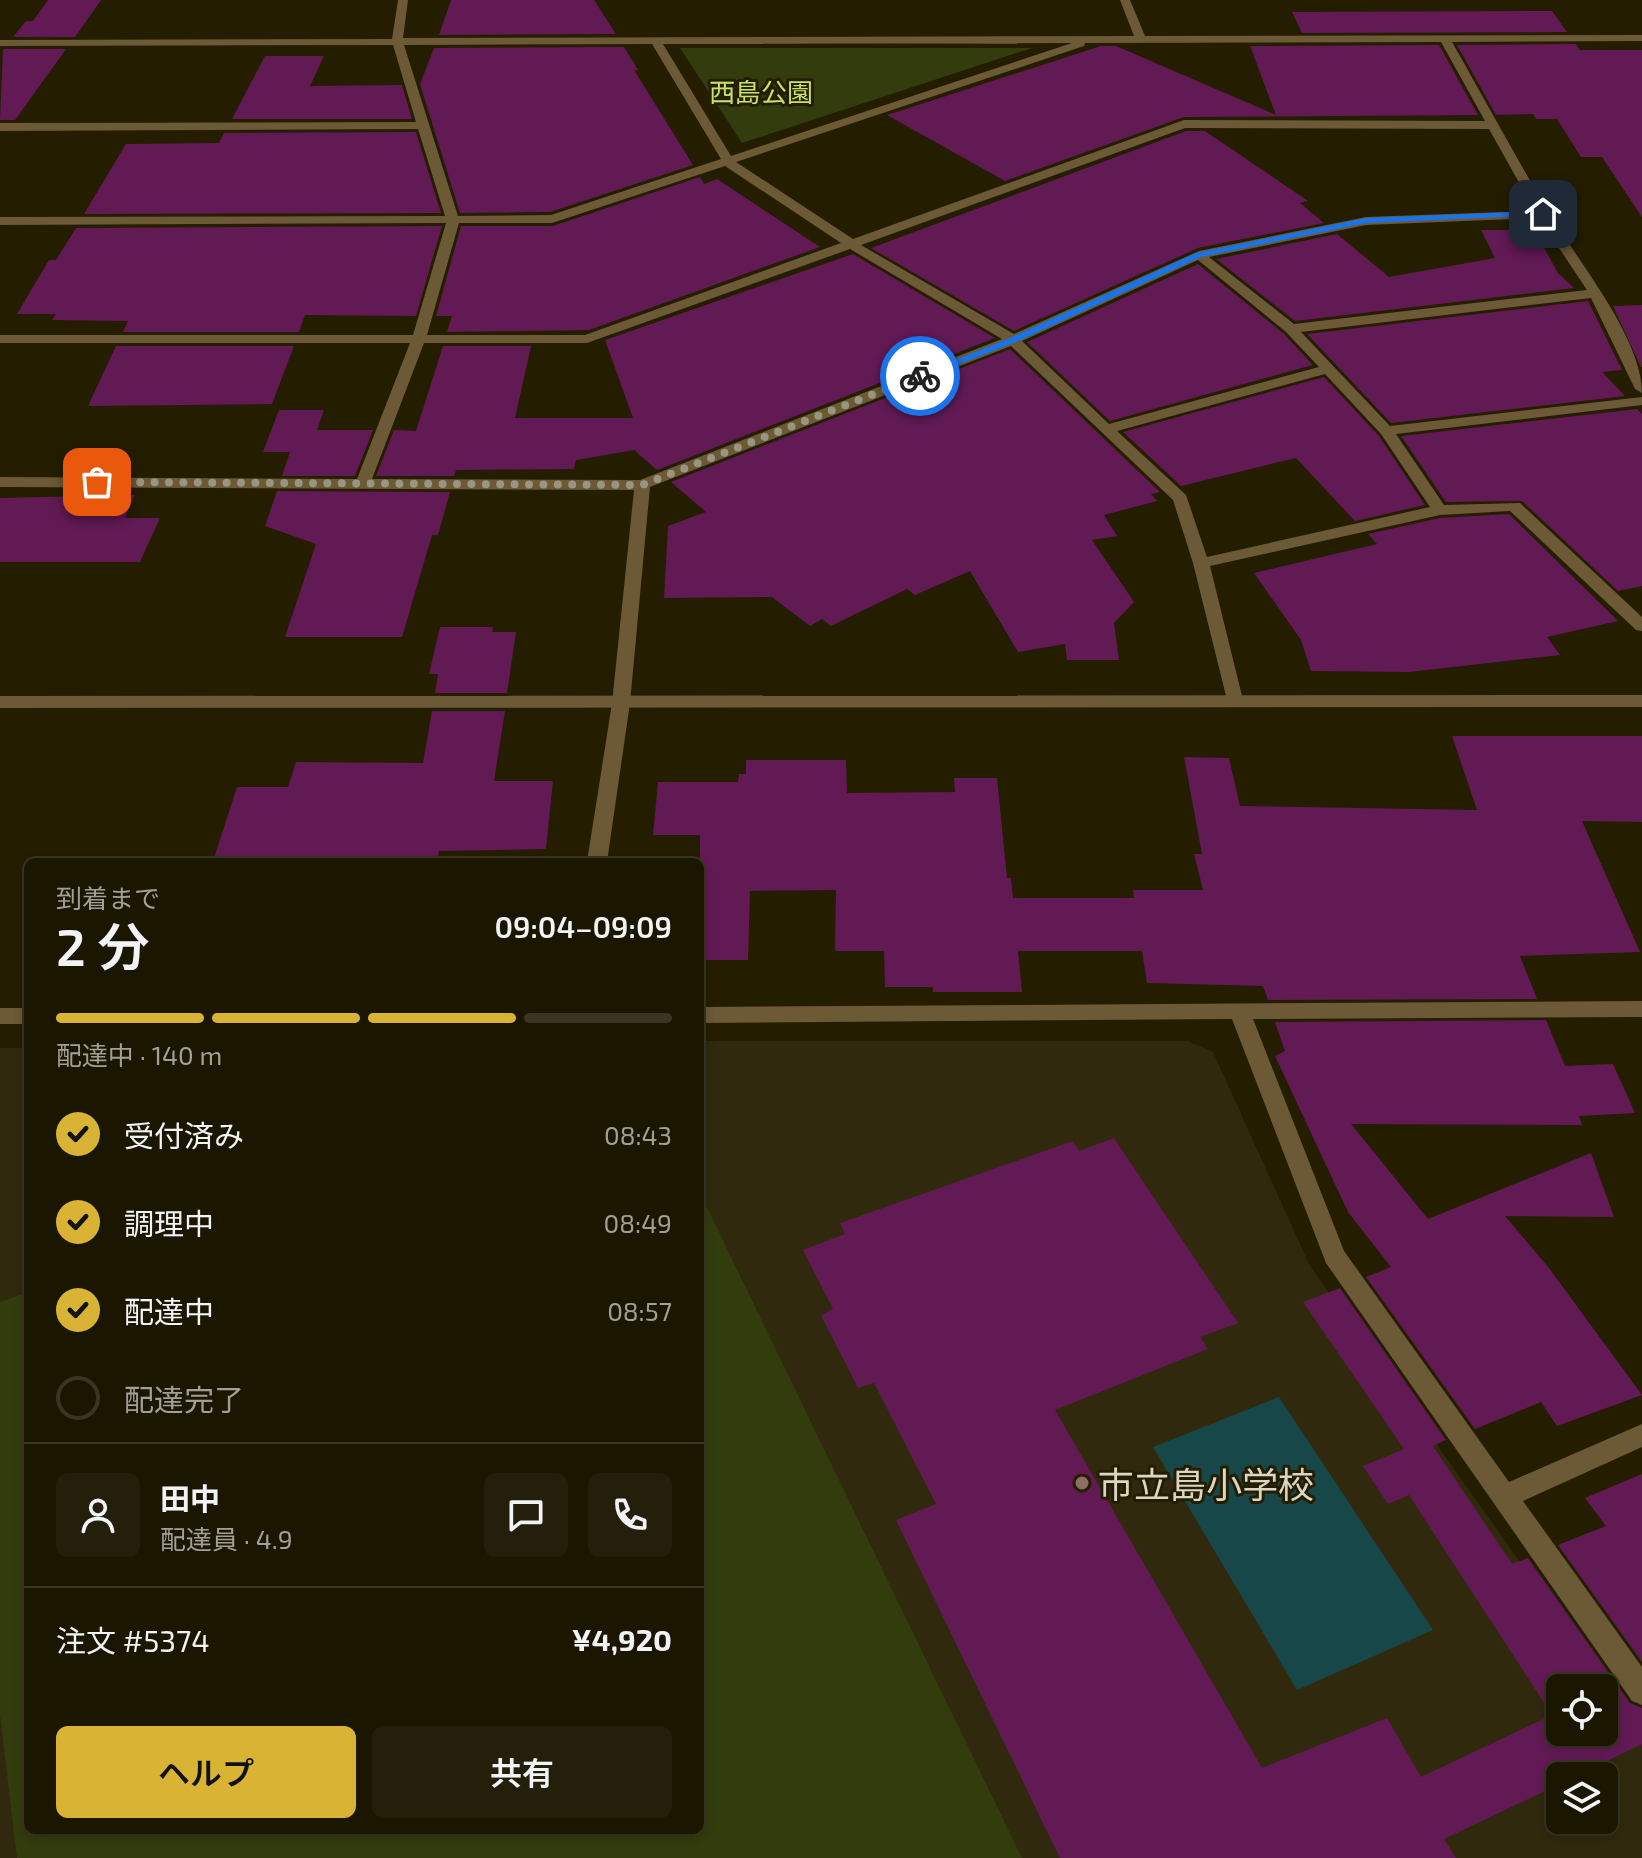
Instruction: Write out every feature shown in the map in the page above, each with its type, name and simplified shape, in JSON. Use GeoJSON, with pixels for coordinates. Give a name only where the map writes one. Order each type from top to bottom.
{"type":"FeatureCollection","features":[{"type":"Feature","properties":{"kind":"street"},"geometry":{"type":"LineString","coordinates":[[363,483],[419,338],[453,221],[397,40],[403,0]]}},
{"type":"Feature","properties":{"kind":"street"},"geometry":{"type":"LineString","coordinates":[[1125,0],[1140,38]]}},
{"type":"Feature","properties":{"kind":"street"},"geometry":{"type":"LineString","coordinates":[[0,221],[552,219],[729,163],[1099,38]]}},
{"type":"Feature","properties":{"kind":"street"},"geometry":{"type":"LineString","coordinates":[[0,43],[1642,38]]}},
{"type":"Feature","properties":{"kind":"street"},"geometry":{"type":"LineString","coordinates":[[1445,39],[1543,214],[1596,293],[1642,389]]}},
{"type":"Feature","properties":{"kind":"street"},"geometry":{"type":"LineString","coordinates":[[657,43],[729,163],[853,245],[1013,340],[1180,498],[1201,563],[1234,700]]}},
{"type":"Feature","properties":{"kind":"street"},"geometry":{"type":"LineString","coordinates":[[0,339],[587,339],[1184,124],[1495,125]]}},
{"type":"Feature","properties":{"kind":"street"},"geometry":{"type":"LineString","coordinates":[[0,127],[425,125]]}},
{"type":"Feature","properties":{"kind":"street"},"geometry":{"type":"LineString","coordinates":[[0,482],[642,485],[1013,340],[1199,255],[1366,221],[1543,214]]}},
{"type":"Feature","properties":{"kind":"street"},"geometry":{"type":"LineString","coordinates":[[1199,255],[1291,329],[1386,431],[1440,510]]}},
{"type":"Feature","properties":{"kind":"street"},"geometry":{"type":"LineString","coordinates":[[1291,329],[1596,293]]}},
{"type":"Feature","properties":{"kind":"street"},"geometry":{"type":"LineString","coordinates":[[1106,429],[1328,369]]}},
{"type":"Feature","properties":{"kind":"street"},"geometry":{"type":"LineString","coordinates":[[1386,431],[1642,401]]}},
{"type":"Feature","properties":{"kind":"street"},"geometry":{"type":"LineString","coordinates":[[598,858],[621,703],[642,485]]}},
{"type":"Feature","properties":{"kind":"street"},"geometry":{"type":"LineString","coordinates":[[1201,563],[1440,510],[1514,506],[1642,626]]}},
{"type":"Feature","properties":{"kind":"street"},"geometry":{"type":"LineString","coordinates":[[0,702],[1642,701]]}},
{"type":"Feature","properties":{"kind":"street"},"geometry":{"type":"LineString","coordinates":[[704,1015],[1642,1009]]}},
{"type":"Feature","properties":{"kind":"street"},"geometry":{"type":"LineString","coordinates":[[1240,1012],[1334,1256],[1642,1691]]}},
{"type":"Feature","properties":{"kind":"street"},"geometry":{"type":"LineString","coordinates":[[0,1016],[24,1016]]}},
{"type":"Feature","properties":{"kind":"street"},"geometry":{"type":"LineString","coordinates":[[1505,1497],[1642,1435]]}},
{"type":"Feature","properties":{"kind":"shaded area","name":"市立島小学校"},"geometry":{"type":"Polygon","coordinates":[[[704,1041],[1188,1041],[1213,1052],[1310,1266],[1599,1674],[1546,1674],[1546,1746],[1618,1746],[1618,1700],[1642,1734],[1642,1858],[0,1858],[0,1048],[24,1048],[24,1834],[704,1834],[704,1041]]]}},
{"type":"Feature","properties":{"kind":"green space","name":"西島公園"},"geometry":{"type":"Polygon","coordinates":[[[680,48],[1032,48],[742,143],[680,48]]]}},
{"type":"Feature","properties":{"kind":"green space"},"geometry":{"type":"Polygon","coordinates":[[[704,1201],[1022,1858],[17,1858],[0,1715],[0,1302],[24,1293],[24,1834],[704,1834],[704,1201]]]}},
{"type":"Feature","properties":{"kind":"water"},"geometry":{"type":"Polygon","coordinates":[[[1279,1397],[1433,1630],[1297,1690],[1153,1447],[1279,1397]]]}},
{"type":"Feature","properties":{"kind":"building"},"geometry":{"type":"Polygon","coordinates":[[[48,0],[101,0],[75,37],[13,37],[26,21],[33,21],[48,0]]]}},
{"type":"Feature","properties":{"kind":"building"},"geometry":{"type":"Polygon","coordinates":[[[451,0],[594,0],[616,34],[439,35],[451,0]]]}},
{"type":"Feature","properties":{"kind":"building"},"geometry":{"type":"Polygon","coordinates":[[[1552,11],[1567,32],[1302,33],[1292,12],[1552,11]]]}},
{"type":"Feature","properties":{"kind":"building"},"geometry":{"type":"Polygon","coordinates":[[[1576,44],[1580,50],[1642,50],[1642,217],[1602,157],[1581,157],[1557,119],[1536,119],[1533,114],[1496,115],[1457,45],[1576,44]]]}},
{"type":"Feature","properties":{"kind":"building"},"geometry":{"type":"Polygon","coordinates":[[[1439,45],[1478,115],[1184,117],[1005,181],[887,115],[1101,46],[1116,46],[1276,115],[1250,46],[1439,45]]]}},
{"type":"Feature","properties":{"kind":"building"},"geometry":{"type":"Polygon","coordinates":[[[624,47],[638,70],[634,70],[693,165],[550,212],[460,213],[420,84],[434,48],[624,47]]]}},
{"type":"Feature","properties":{"kind":"building"},"geometry":{"type":"Polygon","coordinates":[[[3,49],[66,49],[15,120],[0,120],[3,49]]]}},
{"type":"Feature","properties":{"kind":"building"},"geometry":{"type":"Polygon","coordinates":[[[265,56],[324,56],[310,86],[402,85],[412,119],[232,119],[265,56]]]}},
{"type":"Feature","properties":{"kind":"building"},"geometry":{"type":"Polygon","coordinates":[[[1186,131],[1205,131],[1308,201],[1300,203],[1324,223],[1198,248],[1014,331],[871,248],[1186,131]]]}},
{"type":"Feature","properties":{"kind":"building"},"geometry":{"type":"Polygon","coordinates":[[[416,132],[441,213],[84,214],[126,144],[219,143],[224,133],[416,132]]]}},
{"type":"Feature","properties":{"kind":"building"},"geometry":{"type":"Polygon","coordinates":[[[700,177],[704,184],[717,179],[820,247],[589,330],[447,332],[452,316],[436,316],[461,226],[553,226],[700,177]]]}},
{"type":"Feature","properties":{"kind":"building"},"geometry":{"type":"Polygon","coordinates":[[[442,226],[416,316],[305,315],[299,332],[123,332],[128,321],[52,320],[56,314],[17,314],[49,260],[56,260],[76,228],[442,226]]]}},
{"type":"Feature","properties":{"kind":"building"},"geometry":{"type":"Polygon","coordinates":[[[1481,230],[1534,230],[1558,273],[1574,288],[1295,321],[1216,259],[1337,234],[1389,277],[1495,258],[1481,230]]]}},
{"type":"Feature","properties":{"kind":"building"},"geometry":{"type":"Polygon","coordinates":[[[853,254],[995,338],[657,470],[634,450],[576,460],[574,469],[456,470],[454,476],[376,476],[394,430],[416,431],[443,346],[531,346],[515,418],[633,418],[605,340],[853,254]]]}},
{"type":"Feature","properties":{"kind":"building"},"geometry":{"type":"Polygon","coordinates":[[[1198,264],[1284,334],[1313,365],[1110,421],[1027,342],[1198,264]]]}},
{"type":"Feature","properties":{"kind":"building"},"geometry":{"type":"Polygon","coordinates":[[[1588,301],[1622,370],[1602,372],[1625,396],[1391,423],[1307,334],[1588,301]]]}},
{"type":"Feature","properties":{"kind":"building"},"geometry":{"type":"Polygon","coordinates":[[[1642,305],[1642,367],[1641,367],[1613,306],[1642,305]]]}},
{"type":"Feature","properties":{"kind":"building"},"geometry":{"type":"Polygon","coordinates":[[[116,346],[294,346],[272,404],[88,406],[116,346]]]}},
{"type":"Feature","properties":{"kind":"building"},"geometry":{"type":"Polygon","coordinates":[[[1010,349],[1160,492],[1151,494],[1157,501],[1104,515],[1117,536],[1092,540],[1134,602],[1114,623],[1119,660],[1067,660],[1065,644],[1018,652],[970,571],[915,595],[907,589],[831,626],[822,619],[810,626],[772,597],[664,598],[668,526],[706,512],[671,482],[1010,349]]]}},
{"type":"Feature","properties":{"kind":"building"},"geometry":{"type":"Polygon","coordinates":[[[1324,377],[1379,436],[1425,505],[1355,521],[1296,458],[1181,486],[1123,432],[1324,377]]]}},
{"type":"Feature","properties":{"kind":"building"},"geometry":{"type":"Polygon","coordinates":[[[1637,409],[1642,414],[1642,586],[1618,591],[1522,501],[1446,502],[1401,436],[1637,409]]]}},
{"type":"Feature","properties":{"kind":"building"},"geometry":{"type":"Polygon","coordinates":[[[279,410],[324,410],[317,430],[373,430],[355,476],[282,476],[290,452],[263,452],[279,410]]]}},
{"type":"Feature","properties":{"kind":"building"},"geometry":{"type":"Polygon","coordinates":[[[277,491],[450,492],[438,535],[432,535],[402,637],[285,637],[316,544],[265,526],[277,491]]]}},
{"type":"Feature","properties":{"kind":"building"},"geometry":{"type":"Polygon","coordinates":[[[135,495],[125,518],[160,518],[140,562],[0,562],[0,498],[135,495]]]}},
{"type":"Feature","properties":{"kind":"building"},"geometry":{"type":"Polygon","coordinates":[[[1509,514],[1618,621],[1547,637],[1560,655],[1409,672],[1311,671],[1301,640],[1254,573],[1377,544],[1368,534],[1440,518],[1509,514]]]}},
{"type":"Feature","properties":{"kind":"building"},"geometry":{"type":"Polygon","coordinates":[[[440,627],[493,627],[492,632],[516,632],[507,693],[435,693],[438,674],[429,674],[440,627]]]}},
{"type":"Feature","properties":{"kind":"building"},"geometry":{"type":"Polygon","coordinates":[[[432,711],[505,711],[494,781],[553,781],[546,849],[439,851],[438,858],[214,858],[237,787],[288,787],[296,762],[423,763],[432,711]]]}},
{"type":"Feature","properties":{"kind":"building"},"geometry":{"type":"Polygon","coordinates":[[[1452,736],[1642,736],[1642,822],[1582,821],[1640,952],[1520,956],[1537,999],[1268,1000],[1263,986],[1147,983],[1142,951],[1018,951],[1022,992],[933,992],[933,987],[885,987],[884,951],[835,951],[836,890],[750,891],[748,960],[704,960],[704,858],[700,858],[700,835],[653,835],[658,782],[738,782],[739,774],[746,774],[746,760],[846,760],[847,793],[955,792],[954,778],[997,778],[1007,878],[1011,878],[1013,898],[1134,898],[1133,890],[1203,890],[1194,854],[1202,854],[1184,757],[1229,758],[1240,806],[1477,810],[1452,736]]]}},
{"type":"Feature","properties":{"kind":"building"},"geometry":{"type":"Polygon","coordinates":[[[1546,1020],[1565,1066],[1613,1064],[1635,1113],[1579,1116],[1582,1125],[1351,1124],[1428,1219],[1591,1153],[1614,1217],[1505,1216],[1549,1268],[1642,1395],[1557,1426],[1541,1402],[1475,1429],[1366,1277],[1391,1267],[1348,1212],[1275,1056],[1285,1051],[1275,1022],[1546,1020]]]}},
{"type":"Feature","properties":{"kind":"building"},"geometry":{"type":"Polygon","coordinates":[[[1114,1138],[1238,1323],[1200,1337],[1208,1349],[1055,1410],[1262,1768],[1387,1718],[1421,1777],[1546,1718],[1546,1746],[1618,1746],[1618,1686],[1630,1703],[1642,1708],[1642,1744],[1605,1762],[1546,1762],[1546,1791],[1444,1839],[1456,1858],[1060,1858],[896,1520],[936,1504],[874,1383],[858,1388],[821,1315],[833,1309],[803,1250],[845,1234],[840,1223],[1073,1141],[1079,1151],[1114,1138]]]}},
{"type":"Feature","properties":{"kind":"building"},"geometry":{"type":"Polygon","coordinates":[[[1340,1288],[1446,1440],[1433,1446],[1512,1564],[1528,1558],[1610,1674],[1546,1674],[1546,1706],[1409,1495],[1388,1504],[1363,1466],[1404,1449],[1303,1302],[1340,1288]]]}},
{"type":"Feature","properties":{"kind":"building"},"geometry":{"type":"Polygon","coordinates":[[[1642,1474],[1642,1662],[1558,1545],[1606,1526],[1585,1498],[1642,1474]]]}},
{"type":"Feature","properties":{"kind":"way so far"},"geometry":{"type":"LineString","coordinates":[[97,482],[642,485],[920,376]]}},
{"type":"Feature","properties":{"kind":"place","name":"市立島小学校"},"geometry":{"type":"Point","coordinates":[1082,1483]}},
{"type":"Feature","properties":{"kind":"route"},"geometry":{"type":"LineString","coordinates":[[920,376],[1013,340],[1199,255],[1366,221],[1543,214]]}}]}
